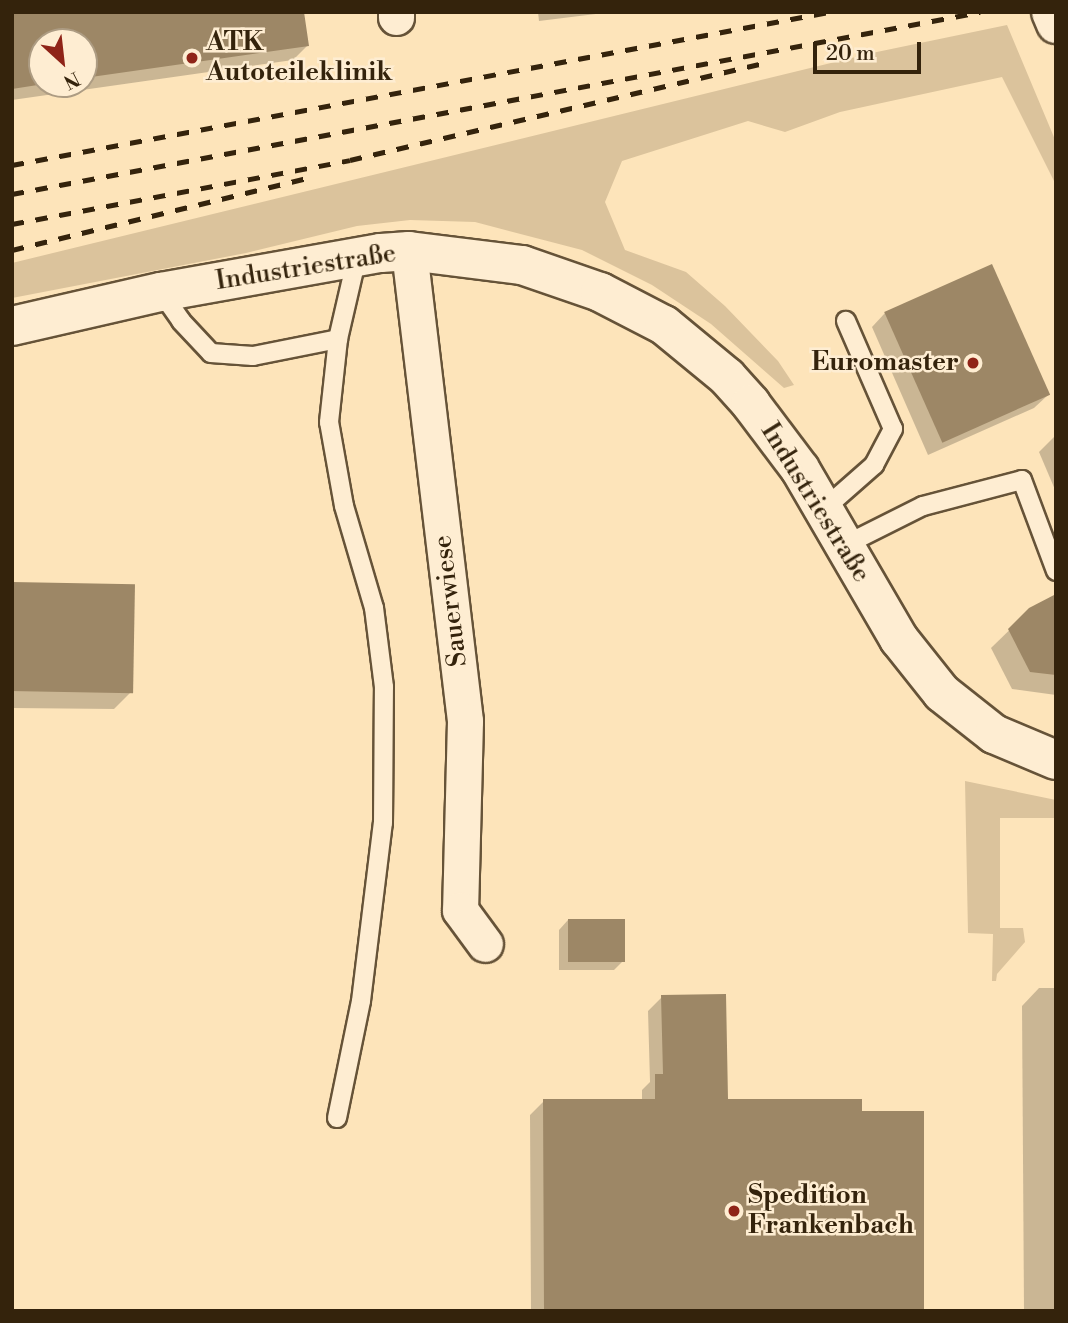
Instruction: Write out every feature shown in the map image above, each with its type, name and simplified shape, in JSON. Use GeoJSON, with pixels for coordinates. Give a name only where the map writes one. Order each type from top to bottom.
{"type":"FeatureCollection","features":[{"type":"Feature","properties":{"kind":"street"},"geometry":{"type":"LineString","coordinates":[[1051,12],[1056,24]]}},
{"type":"Feature","properties":{"kind":"street","name":"Industriestraße"},"geometry":{"type":"LineString","coordinates":[[12,326],[162,292],[357,257],[409,251],[478,257],[558,275],[600,292],[664,325],[727,377],[776,435],[824,509],[899,639],[942,693],[994,734],[1056,760]]}},
{"type":"Feature","properties":{"kind":"street","name":"Sauerwiese"},"geometry":{"type":"LineString","coordinates":[[409,251],[465,721],[460,910],[485,944]]}},
{"type":"Feature","properties":{"kind":"lane"},"geometry":{"type":"LineString","coordinates":[[337,1118],[361,1002],[383,823],[384,701],[374,608],[344,506],[329,422],[338,339],[357,257]]}},
{"type":"Feature","properties":{"kind":"lane"},"geometry":{"type":"LineString","coordinates":[[162,292],[181,321],[211,353],[253,356],[338,339]]}},
{"type":"Feature","properties":{"kind":"lane"},"geometry":{"type":"LineString","coordinates":[[824,509],[874,465],[893,429],[846,321]]}},
{"type":"Feature","properties":{"kind":"lane"},"geometry":{"type":"LineString","coordinates":[[845,545],[923,506],[1022,480],[1056,571]]}},
{"type":"Feature","properties":{"kind":"shaded area"},"geometry":{"type":"Polygon","coordinates":[[[1007,25],[1056,142],[1056,185],[1002,77],[840,112],[785,132],[748,121],[622,161],[605,202],[625,250],[686,272],[725,306],[778,361],[794,385],[784,388],[711,324],[652,285],[582,250],[475,222],[410,220],[357,226],[246,253],[12,298],[12,263],[872,53],[1007,25]]]}},
{"type":"Feature","properties":{"kind":"shaded area"},"geometry":{"type":"Polygon","coordinates":[[[965,781],[1056,800],[1056,818],[1000,818],[1000,928],[1023,928],[1025,942],[997,974],[996,981],[992,981],[993,934],[968,933],[965,781]]]}},
{"type":"Feature","properties":{"kind":"building","name":"ATK Autoteileklinik"},"geometry":{"type":"Polygon","coordinates":[[[12,12],[304,12],[309,46],[98,76],[98,28],[28,28],[28,86],[12,89],[12,12]]]}},
{"type":"Feature","properties":{"kind":"building"},"geometry":{"type":"Polygon","coordinates":[[[992,264],[1050,395],[942,443],[884,312],[992,264]]]}},
{"type":"Feature","properties":{"kind":"building"},"geometry":{"type":"Polygon","coordinates":[[[12,582],[135,584],[133,693],[12,691],[12,582]]]}},
{"type":"Feature","properties":{"kind":"building"},"geometry":{"type":"Polygon","coordinates":[[[1056,594],[1056,675],[1030,672],[1008,629],[1029,608],[1056,594]]]}},
{"type":"Feature","properties":{"kind":"building"},"geometry":{"type":"Polygon","coordinates":[[[568,919],[625,919],[625,962],[568,962],[568,919]]]}},
{"type":"Feature","properties":{"kind":"building","name":"Spedition Frankenbach"},"geometry":{"type":"Polygon","coordinates":[[[726,994],[728,1099],[862,1099],[862,1111],[924,1111],[924,1311],[544,1311],[543,1099],[655,1099],[655,1074],[663,1074],[661,995],[726,994]]]}},
{"type":"Feature","properties":{"kind":"railway"},"geometry":{"type":"LineString","coordinates":[[12,165],[829,12]]}},
{"type":"Feature","properties":{"kind":"railway"},"geometry":{"type":"LineString","coordinates":[[12,194],[980,12]]}},
{"type":"Feature","properties":{"kind":"railway"},"geometry":{"type":"LineString","coordinates":[[12,224],[350,160],[765,63]]}},
{"type":"Feature","properties":{"kind":"railway"},"geometry":{"type":"LineString","coordinates":[[12,250],[311,177]]}},
{"type":"Feature","properties":{"kind":"place","name":"ATK Autoteileklinik"},"geometry":{"type":"Point","coordinates":[192,58]}},
{"type":"Feature","properties":{"kind":"place","name":"Euromaster"},"geometry":{"type":"Point","coordinates":[973,363]}},
{"type":"Feature","properties":{"kind":"place","name":"Spedition Frankenbach"},"geometry":{"type":"Point","coordinates":[734,1211]}}]}
